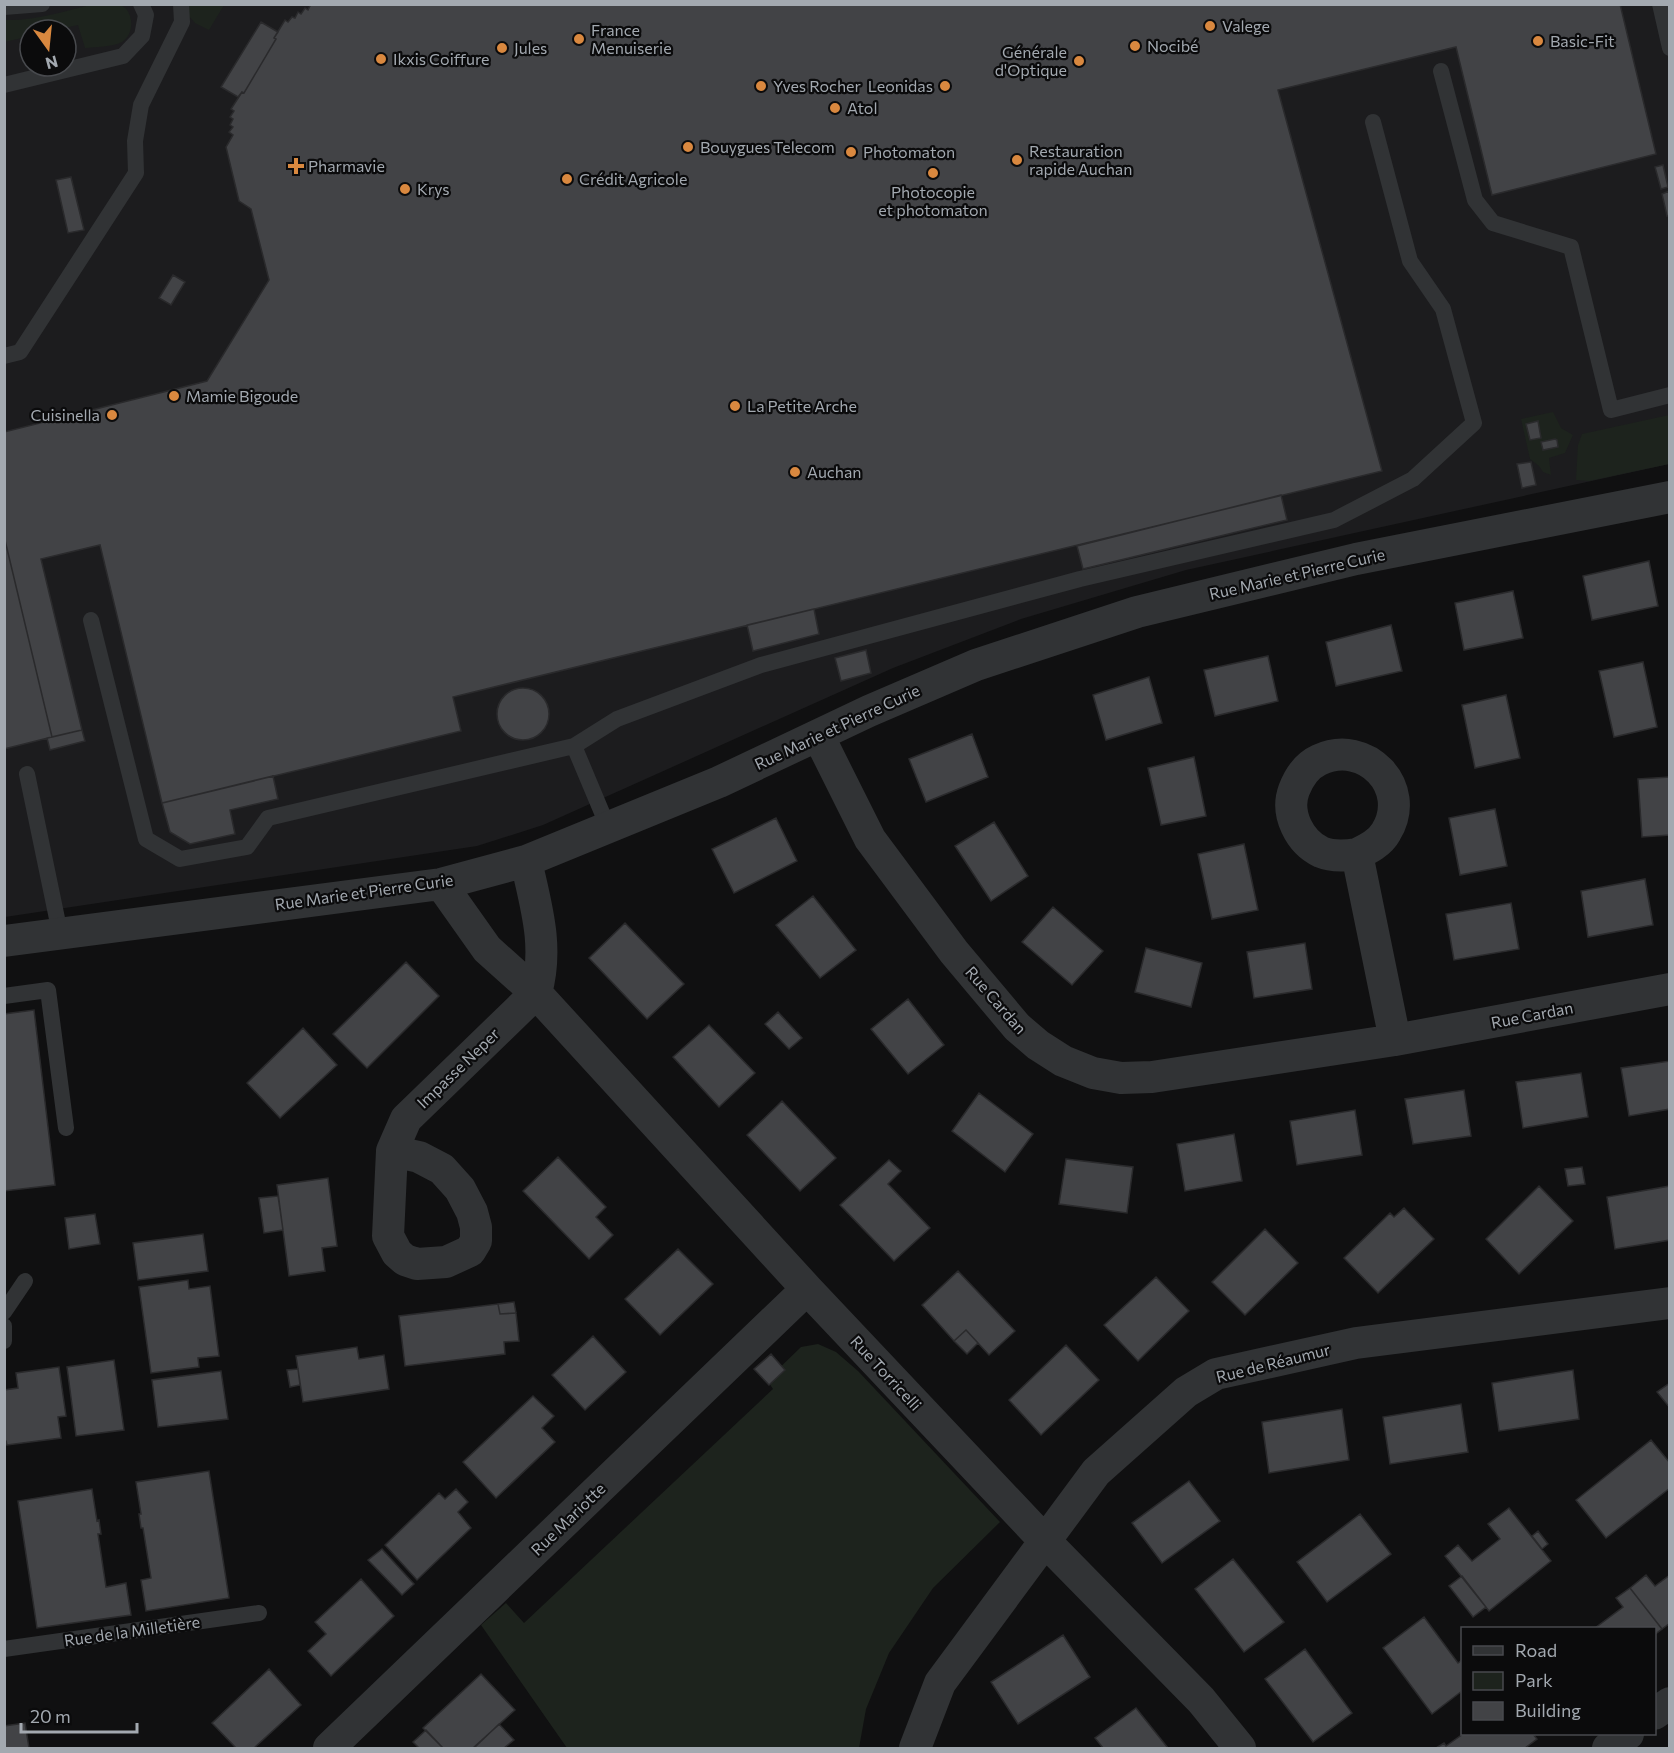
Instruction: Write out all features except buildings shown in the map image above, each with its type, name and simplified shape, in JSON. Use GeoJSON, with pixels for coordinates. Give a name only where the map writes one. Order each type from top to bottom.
{"type":"FeatureCollection","features":[{"type":"Feature","properties":{"kind":"street","name":"Rue Marie et Pierre Curie"},"geometry":{"type":"LineString","coordinates":[[4,941],[441,884],[526,861],[719,782],[869,711],[976,665],[1137,612],[1356,559],[1670,497]]}},
{"type":"Feature","properties":{"kind":"street","name":"Rue Cardan"},"geometry":{"type":"LineString","coordinates":[[818,735],[870,839],[954,952],[1017,1026],[1038,1045],[1063,1061],[1093,1073],[1121,1078],[1152,1077],[1395,1040],[1670,989]]}},
{"type":"Feature","properties":{"kind":"street"},"geometry":{"type":"LineString","coordinates":[[1358,854],[1395,1040]]}},
{"type":"Feature","properties":{"kind":"street"},"geometry":{"type":"LineString","coordinates":[[526,861],[542,945],[542,972],[536,993]]}},
{"type":"Feature","properties":{"kind":"street","name":"Rue Torricelli"},"geometry":{"type":"LineString","coordinates":[[441,884],[487,949],[536,993],[807,1289],[1044,1540],[1201,1700],[1240,1749]]}},
{"type":"Feature","properties":{"kind":"street","name":"Impasse Neper"},"geometry":{"type":"LineString","coordinates":[[392,1151],[406,1119],[536,993]]}},
{"type":"Feature","properties":{"kind":"street","name":"Rue Mariotte"},"geometry":{"type":"LineString","coordinates":[[330,1749],[807,1289]]}},
{"type":"Feature","properties":{"kind":"street","name":"Rue de Réaumur"},"geometry":{"type":"LineString","coordinates":[[915,1749],[940,1683],[1096,1472],[1186,1392],[1216,1374],[1356,1343],[1670,1303]]}},
{"type":"Feature","properties":{"kind":"street"},"geometry":{"type":"LineString","coordinates":[[1656,1713],[1670,1703]]}},
{"type":"Feature","properties":{"kind":"street"},"geometry":{"type":"LineString","coordinates":[[1608,1749],[1627,1735]]}},
{"type":"Feature","properties":{"kind":"lane"},"geometry":{"type":"LineString","coordinates":[[4,7],[42,4]]}},
{"type":"Feature","properties":{"kind":"lane"},"geometry":{"type":"LineString","coordinates":[[4,86],[123,56],[142,36],[146,15],[141,4]]}},
{"type":"Feature","properties":{"kind":"lane"},"geometry":{"type":"LineString","coordinates":[[4,356],[20,352],[135,173],[135,141],[141,105],[182,21],[181,4]]}},
{"type":"Feature","properties":{"kind":"lane"},"geometry":{"type":"LineString","coordinates":[[1660,4],[1670,48]]}},
{"type":"Feature","properties":{"kind":"lane"},"geometry":{"type":"LineString","coordinates":[[1441,71],[1475,200],[1493,223],[1571,247],[1611,410],[1670,395]]}},
{"type":"Feature","properties":{"kind":"lane"},"geometry":{"type":"LineString","coordinates":[[91,620],[146,839],[180,860],[247,847],[268,818],[574,746],[617,718],[761,665],[1080,579],[1334,520],[1413,479],[1474,423],[1443,309],[1410,261],[1373,122]]}},
{"type":"Feature","properties":{"kind":"lane"},"geometry":{"type":"LineString","coordinates":[[574,746],[608,827]]}},
{"type":"Feature","properties":{"kind":"lane"},"geometry":{"type":"LineString","coordinates":[[27,774],[60,933]]}},
{"type":"Feature","properties":{"kind":"lane"},"geometry":{"type":"LineString","coordinates":[[4,996],[48,990],[66,1128]]}},
{"type":"Feature","properties":{"kind":"lane"},"geometry":{"type":"LineString","coordinates":[[4,1312],[25,1281]]}},
{"type":"Feature","properties":{"kind":"lane"},"geometry":{"type":"LineString","coordinates":[[4,1326],[4,1341]]}},
{"type":"Feature","properties":{"kind":"lane","name":"Rue de la Milletière"},"geometry":{"type":"LineString","coordinates":[[4,1649],[259,1613]]}},
{"type":"Feature","properties":{"kind":"shaded area","name":"La Petite Arche"},"geometry":{"type":"Polygon","coordinates":[[[4,5],[1669,5],[1669,464],[1186,570],[1021,619],[893,668],[543,825],[477,846],[5,917],[4,5]]]}},
{"type":"Feature","properties":{"kind":"green space"},"geometry":{"type":"Polygon","coordinates":[[[95,4],[118,4],[128,11],[131,28],[126,38],[118,44],[85,48],[78,18],[31,18],[95,4]]]}},
{"type":"Feature","properties":{"kind":"green space"},"geometry":{"type":"Polygon","coordinates":[[[188,5],[224,5],[209,30],[195,23],[188,15],[188,5]]]}},
{"type":"Feature","properties":{"kind":"green space"},"geometry":{"type":"Polygon","coordinates":[[[5,20],[18,20],[18,39],[5,42],[5,20]]]}},
{"type":"Feature","properties":{"kind":"green space"},"geometry":{"type":"Polygon","coordinates":[[[1553,412],[1561,428],[1573,435],[1565,453],[1549,458],[1551,475],[1543,472],[1530,459],[1521,419],[1553,412]]]}},
{"type":"Feature","properties":{"kind":"green space"},"geometry":{"type":"Polygon","coordinates":[[[1669,415],[1669,464],[1589,481],[1576,480],[1578,445],[1582,434],[1669,415]]]}},
{"type":"Feature","properties":{"kind":"green space"},"geometry":{"type":"Polygon","coordinates":[[[818,1344],[836,1352],[858,1371],[1000,1522],[933,1588],[889,1653],[866,1709],[859,1748],[567,1748],[481,1625],[506,1603],[524,1623],[773,1389],[767,1380],[801,1347],[818,1344]]]}},
{"type":"Feature","properties":{"kind":"place","name":"Valege"},"geometry":{"type":"Point","coordinates":[1210,26]}},
{"type":"Feature","properties":{"kind":"place","name":"France Menuiserie"},"geometry":{"type":"Point","coordinates":[579,39]}},
{"type":"Feature","properties":{"kind":"place","name":"Basic-Fit"},"geometry":{"type":"Point","coordinates":[1538,41]}},
{"type":"Feature","properties":{"kind":"place","name":"Nocibé"},"geometry":{"type":"Point","coordinates":[1135,46]}},
{"type":"Feature","properties":{"kind":"place","name":"Jules"},"geometry":{"type":"Point","coordinates":[502,48]}},
{"type":"Feature","properties":{"kind":"place","name":"Ikxis Coiffure"},"geometry":{"type":"Point","coordinates":[381,59]}},
{"type":"Feature","properties":{"kind":"place","name":"Générale d'Optique"},"geometry":{"type":"Point","coordinates":[1079,61]}},
{"type":"Feature","properties":{"kind":"place","name":"Yves Rocher"},"geometry":{"type":"Point","coordinates":[761,86]}},
{"type":"Feature","properties":{"kind":"place","name":"Leonidas"},"geometry":{"type":"Point","coordinates":[945,86]}},
{"type":"Feature","properties":{"kind":"place","name":"Atol"},"geometry":{"type":"Point","coordinates":[835,108]}},
{"type":"Feature","properties":{"kind":"place","name":"Bouygues Telecom"},"geometry":{"type":"Point","coordinates":[688,147]}},
{"type":"Feature","properties":{"kind":"place","name":"Photomaton"},"geometry":{"type":"Point","coordinates":[851,152]}},
{"type":"Feature","properties":{"kind":"place","name":"Restauration rapide Auchan"},"geometry":{"type":"Point","coordinates":[1017,160]}},
{"type":"Feature","properties":{"kind":"place","name":"Pharmavie"},"geometry":{"type":"Point","coordinates":[296,166]}},
{"type":"Feature","properties":{"kind":"place","name":"Photocopie et photomaton"},"geometry":{"type":"Point","coordinates":[933,173]}},
{"type":"Feature","properties":{"kind":"place","name":"Crédit Agricole"},"geometry":{"type":"Point","coordinates":[567,179]}},
{"type":"Feature","properties":{"kind":"place","name":"Krys"},"geometry":{"type":"Point","coordinates":[405,189]}},
{"type":"Feature","properties":{"kind":"place","name":"Mamie Bigoude"},"geometry":{"type":"Point","coordinates":[174,396]}},
{"type":"Feature","properties":{"kind":"place","name":"La Petite Arche"},"geometry":{"type":"Point","coordinates":[735,406]}},
{"type":"Feature","properties":{"kind":"place","name":"Cuisinella"},"geometry":{"type":"Point","coordinates":[112,415]}},
{"type":"Feature","properties":{"kind":"place","name":"Auchan"},"geometry":{"type":"Point","coordinates":[795,472]}}]}
